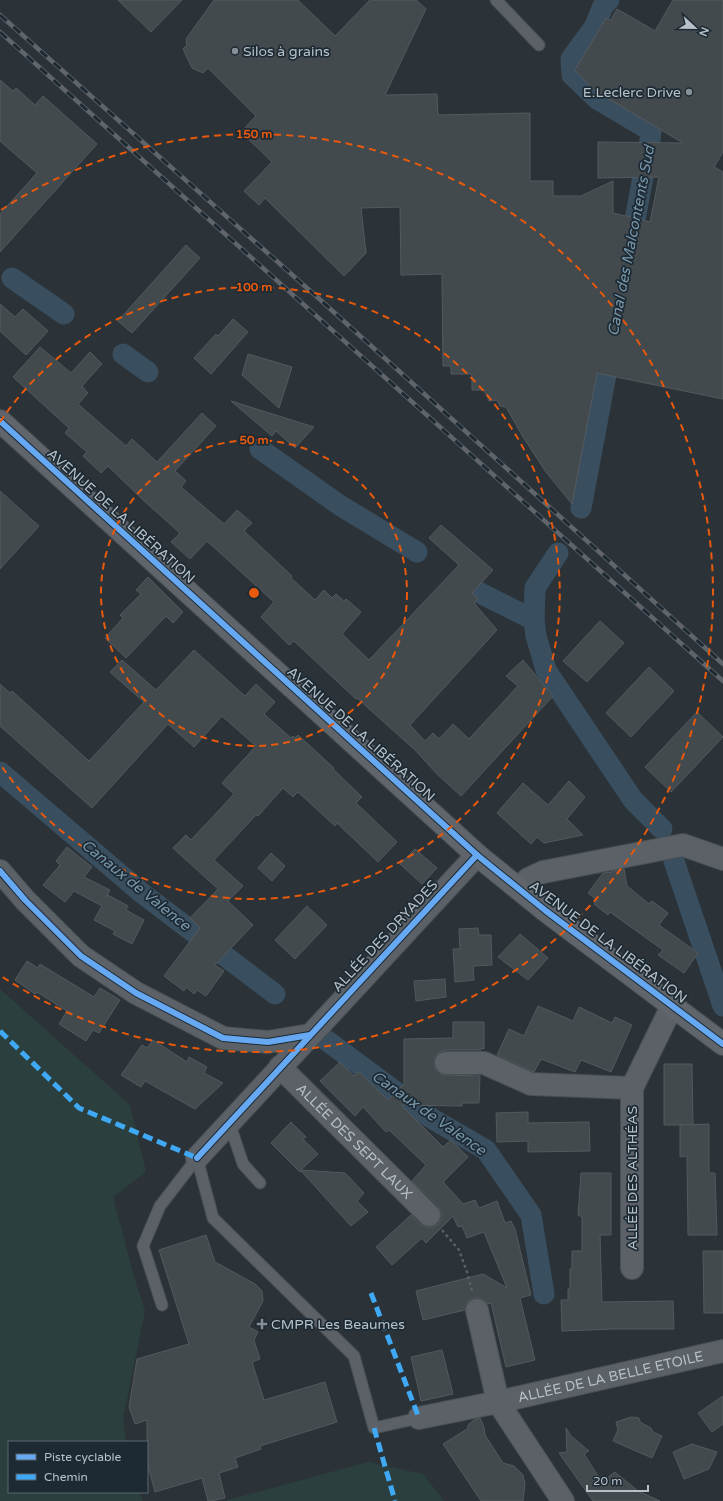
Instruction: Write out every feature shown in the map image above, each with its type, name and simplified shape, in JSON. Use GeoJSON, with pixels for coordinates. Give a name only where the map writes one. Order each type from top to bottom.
{"type":"FeatureCollection","features":[{"type":"Feature","properties":{"kind":"main road","name":"AVENUE DE LA LIBÉRATION"},"geometry":{"type":"LineString","coordinates":[[0,421],[477,855],[546,912],[723,1044]]}},
{"type":"Feature","properties":{"kind":"street"},"geometry":{"type":"LineString","coordinates":[[519,889],[528,879],[543,872],[682,845],[723,859]]}},
{"type":"Feature","properties":{"kind":"street","name":"ALLÉE DES DRYADES"},"geometry":{"type":"LineString","coordinates":[[197,1158],[477,855]]}},
{"type":"Feature","properties":{"kind":"street"},"geometry":{"type":"LineString","coordinates":[[0,871],[25,900],[81,956],[136,993],[222,1038],[268,1042],[310,1034]]}},
{"type":"Feature","properties":{"kind":"street","name":"ALLÉE DES ALTHÉAS"},"geometry":{"type":"LineString","coordinates":[[632,1268],[632,1088],[672,1006]]}},
{"type":"Feature","properties":{"kind":"street","name":"ALLÉE DES ALTHÉAS"},"geometry":{"type":"LineString","coordinates":[[446,1063],[484,1063],[530,1084],[632,1088]]}},
{"type":"Feature","properties":{"kind":"street","name":"ALLÉE DES SEPT LAUX"},"geometry":{"type":"LineString","coordinates":[[280,1067],[429,1215]]}},
{"type":"Feature","properties":{"kind":"street","name":"ALLÉE DE LA BELLE ETOILE"},"geometry":{"type":"LineString","coordinates":[[477,1310],[498,1402],[563,1501]]}},
{"type":"Feature","properties":{"kind":"street","name":"ALLÉE DE LA BELLE ETOILE"},"geometry":{"type":"LineString","coordinates":[[419,1418],[498,1402],[723,1351]]}},
{"type":"Feature","properties":{"kind":"lane"},"geometry":{"type":"LineString","coordinates":[[496,0],[539,45]]}},
{"type":"Feature","properties":{"kind":"lane"},"geometry":{"type":"LineString","coordinates":[[229,1122],[243,1164],[260,1183]]}},
{"type":"Feature","properties":{"kind":"lane"},"geometry":{"type":"LineString","coordinates":[[162,1305],[143,1246],[160,1206],[197,1158]]}},
{"type":"Feature","properties":{"kind":"lane"},"geometry":{"type":"LineString","coordinates":[[197,1158],[213,1218],[354,1356],[374,1428],[419,1418]]}},
{"type":"Feature","properties":{"kind":"path"},"geometry":{"type":"LineString","coordinates":[[429,1215],[459,1250],[467,1272],[477,1310]]}},
{"type":"Feature","properties":{"kind":"green space"},"geometry":{"type":"Polygon","coordinates":[[[0,989],[130,1105],[146,1172],[113,1197],[133,1274],[145,1311],[123,1418],[126,1441],[8,1441],[8,1493],[139,1493],[143,1501],[0,1501],[0,989]]]}},
{"type":"Feature","properties":{"kind":"green space"},"geometry":{"type":"Polygon","coordinates":[[[368,1462],[423,1474],[444,1501],[224,1501],[368,1462]]]}},
{"type":"Feature","properties":{"kind":"building"},"geometry":{"type":"Polygon","coordinates":[[[118,0],[182,0],[151,32],[118,0]]]}},
{"type":"Feature","properties":{"kind":"building"},"geometry":{"type":"Polygon","coordinates":[[[214,0],[298,0],[335,36],[370,0],[416,0],[426,9],[385,95],[437,94],[438,115],[530,113],[530,181],[553,181],[553,196],[581,196],[613,181],[613,213],[650,222],[659,177],[598,178],[598,142],[683,143],[594,90],[575,70],[606,18],[611,20],[617,9],[655,31],[673,0],[723,0],[723,152],[714,167],[723,172],[723,399],[597,373],[572,504],[546,472],[523,437],[506,407],[500,406],[497,400],[489,401],[484,390],[472,390],[472,374],[451,374],[451,366],[443,366],[442,274],[401,275],[400,207],[361,208],[366,253],[344,276],[265,198],[259,205],[244,191],[272,162],[241,132],[256,116],[208,68],[203,73],[192,68],[183,49],[187,45],[186,39],[214,0]]]}},
{"type":"Feature","properties":{"kind":"building"},"geometry":{"type":"Polygon","coordinates":[[[0,80],[13,91],[16,88],[35,105],[43,96],[97,144],[0,252],[0,214],[37,173],[0,141],[0,80]]]}},
{"type":"Feature","properties":{"kind":"building"},"geometry":{"type":"Polygon","coordinates":[[[186,245],[200,258],[132,333],[118,321],[186,245]]]}},
{"type":"Feature","properties":{"kind":"building"},"geometry":{"type":"Polygon","coordinates":[[[0,304],[15,317],[23,309],[48,331],[26,355],[0,331],[0,304]]]}},
{"type":"Feature","properties":{"kind":"building"},"geometry":{"type":"Polygon","coordinates":[[[233,319],[248,332],[211,374],[194,358],[216,334],[218,336],[233,319]]]}},
{"type":"Feature","properties":{"kind":"building"},"geometry":{"type":"Polygon","coordinates":[[[40,347],[71,373],[90,352],[102,364],[82,386],[88,393],[78,404],[126,446],[132,439],[157,462],[202,413],[216,426],[175,471],[186,481],[181,487],[224,524],[237,510],[252,523],[244,531],[315,600],[324,590],[332,598],[336,594],[344,601],[346,599],[361,612],[342,634],[369,660],[459,565],[429,538],[441,525],[493,570],[472,593],[478,598],[474,603],[497,630],[410,725],[425,741],[433,733],[439,739],[453,724],[469,739],[518,686],[506,676],[523,660],[553,696],[461,796],[437,774],[415,750],[357,698],[356,699],[294,641],[289,645],[261,617],[274,602],[207,541],[190,559],[171,542],[180,533],[108,466],[101,473],[83,456],[87,452],[65,433],[69,428],[13,377],[40,347]]]}},
{"type":"Feature","properties":{"kind":"building"},"geometry":{"type":"Polygon","coordinates":[[[248,354],[292,367],[279,408],[242,375],[248,354]]]}},
{"type":"Feature","properties":{"kind":"building"},"geometry":{"type":"Polygon","coordinates":[[[231,401],[314,427],[295,448],[276,431],[272,436],[231,401]]]}},
{"type":"Feature","properties":{"kind":"building"},"geometry":{"type":"Polygon","coordinates":[[[0,491],[39,526],[0,569],[0,491]]]}},
{"type":"Feature","properties":{"kind":"building"},"geometry":{"type":"Polygon","coordinates":[[[148,577],[183,612],[173,623],[166,616],[126,658],[105,638],[123,618],[120,615],[141,594],[136,590],[148,577]]]}},
{"type":"Feature","properties":{"kind":"building"},"geometry":{"type":"Polygon","coordinates":[[[600,621],[624,643],[587,682],[563,661],[600,621]]]}},
{"type":"Feature","properties":{"kind":"building"},"geometry":{"type":"Polygon","coordinates":[[[194,650],[245,696],[256,684],[275,702],[264,714],[291,738],[293,736],[295,738],[298,735],[334,768],[333,769],[362,797],[356,803],[397,842],[378,862],[337,823],[335,826],[298,792],[293,797],[283,788],[258,816],[256,815],[214,860],[243,886],[228,901],[253,925],[215,965],[224,971],[206,996],[197,990],[194,994],[186,987],[184,991],[164,976],[200,928],[190,918],[218,889],[173,848],[186,835],[191,840],[234,794],[222,783],[256,746],[222,716],[194,747],[168,724],[92,808],[0,726],[0,684],[10,693],[12,691],[89,761],[144,702],[110,672],[122,660],[156,690],[194,650]]]}},
{"type":"Feature","properties":{"kind":"building"},"geometry":{"type":"Polygon","coordinates":[[[649,667],[674,691],[631,737],[606,713],[649,667]]]}},
{"type":"Feature","properties":{"kind":"building"},"geometry":{"type":"Polygon","coordinates":[[[697,712],[723,737],[671,792],[645,767],[697,712]]]}},
{"type":"Feature","properties":{"kind":"building"},"geometry":{"type":"Polygon","coordinates":[[[569,781],[585,797],[567,819],[583,835],[544,843],[537,837],[531,844],[497,813],[523,783],[548,805],[569,781]]]}},
{"type":"Feature","properties":{"kind":"building"},"geometry":{"type":"Polygon","coordinates":[[[67,847],[92,867],[84,877],[110,890],[106,897],[108,895],[128,906],[126,910],[144,920],[132,944],[113,934],[115,931],[94,920],[102,906],[74,891],[65,902],[43,885],[60,865],[56,861],[67,847]]]}},
{"type":"Feature","properties":{"kind":"building"},"geometry":{"type":"Polygon","coordinates":[[[415,849],[437,868],[422,884],[400,864],[415,849]]]}},
{"type":"Feature","properties":{"kind":"building"},"geometry":{"type":"Polygon","coordinates":[[[271,853],[285,866],[272,881],[258,868],[271,853]]]}},
{"type":"Feature","properties":{"kind":"building"},"geometry":{"type":"Polygon","coordinates":[[[624,869],[627,886],[649,904],[652,901],[668,913],[659,925],[698,953],[684,973],[658,955],[663,950],[610,912],[608,915],[594,904],[597,900],[588,893],[603,873],[610,873],[612,871],[624,869]]]}},
{"type":"Feature","properties":{"kind":"building"},"geometry":{"type":"Polygon","coordinates":[[[307,906],[327,925],[295,959],[275,940],[307,906]]]}},
{"type":"Feature","properties":{"kind":"building"},"geometry":{"type":"Polygon","coordinates":[[[478,928],[479,935],[491,935],[492,965],[473,966],[474,980],[455,982],[453,949],[460,949],[459,929],[478,928]]]}},
{"type":"Feature","properties":{"kind":"building"},"geometry":{"type":"Polygon","coordinates":[[[520,934],[548,958],[528,980],[498,957],[520,934]]]}},
{"type":"Feature","properties":{"kind":"building"},"geometry":{"type":"Polygon","coordinates":[[[27,961],[38,968],[40,964],[94,997],[100,988],[120,1000],[99,1033],[93,1030],[86,1041],[59,1024],[67,1011],[37,992],[35,994],[15,980],[27,961]]]}},
{"type":"Feature","properties":{"kind":"building"},"geometry":{"type":"Polygon","coordinates":[[[445,979],[446,997],[416,1001],[414,981],[445,979]]]}},
{"type":"Feature","properties":{"kind":"building"},"geometry":{"type":"Polygon","coordinates":[[[538,1006],[573,1021],[579,1007],[612,1023],[615,1017],[632,1025],[611,1072],[581,1060],[575,1072],[541,1059],[534,1072],[497,1055],[509,1029],[524,1036],[538,1006]]]}},
{"type":"Feature","properties":{"kind":"building"},"geometry":{"type":"Polygon","coordinates":[[[453,1022],[484,1022],[484,1049],[446,1050],[440,1052],[435,1057],[435,1069],[439,1074],[480,1076],[479,1103],[462,1103],[462,1106],[401,1105],[443,1147],[451,1140],[468,1157],[443,1182],[463,1204],[475,1200],[479,1208],[497,1201],[505,1223],[511,1221],[515,1229],[531,1295],[520,1298],[535,1360],[506,1367],[491,1303],[488,1304],[481,1298],[474,1298],[468,1301],[465,1310],[423,1320],[416,1291],[483,1274],[507,1288],[484,1232],[467,1238],[462,1226],[458,1227],[453,1216],[426,1243],[422,1238],[392,1265],[376,1247],[411,1215],[420,1224],[426,1227],[433,1227],[438,1224],[441,1219],[441,1212],[438,1206],[412,1181],[426,1165],[389,1130],[386,1132],[363,1107],[355,1116],[320,1081],[340,1062],[354,1076],[359,1072],[388,1100],[404,1084],[404,1039],[453,1038],[453,1022]]]}},
{"type":"Feature","properties":{"kind":"building"},"geometry":{"type":"Polygon","coordinates":[[[153,1040],[187,1062],[189,1057],[207,1067],[204,1073],[223,1083],[195,1109],[145,1081],[141,1087],[121,1075],[142,1045],[147,1048],[153,1040]]]}},
{"type":"Feature","properties":{"kind":"building"},"geometry":{"type":"Polygon","coordinates":[[[664,1064],[692,1064],[693,1125],[664,1125],[664,1064]]]}},
{"type":"Feature","properties":{"kind":"building"},"geometry":{"type":"Polygon","coordinates":[[[528,1112],[528,1123],[589,1122],[590,1151],[528,1152],[528,1141],[497,1142],[496,1113],[528,1112]]]}},
{"type":"Feature","properties":{"kind":"building"},"geometry":{"type":"Polygon","coordinates":[[[291,1122],[306,1137],[303,1139],[318,1154],[301,1170],[345,1173],[364,1193],[357,1201],[368,1212],[351,1226],[301,1171],[300,1172],[271,1143],[291,1122]]]}},
{"type":"Feature","properties":{"kind":"building"},"geometry":{"type":"Polygon","coordinates":[[[709,1124],[709,1173],[715,1173],[717,1235],[688,1235],[687,1156],[680,1157],[680,1125],[709,1124]]]}},
{"type":"Feature","properties":{"kind":"building"},"geometry":{"type":"Polygon","coordinates":[[[581,1173],[611,1173],[611,1235],[600,1235],[602,1302],[673,1301],[674,1329],[562,1331],[561,1300],[568,1300],[568,1289],[570,1289],[570,1269],[572,1269],[572,1251],[582,1251],[582,1217],[578,1215],[581,1173]]]}},
{"type":"Feature","properties":{"kind":"building"},"geometry":{"type":"Polygon","coordinates":[[[206,1235],[215,1262],[255,1284],[262,1291],[263,1301],[249,1327],[258,1332],[254,1340],[260,1359],[252,1362],[264,1400],[325,1382],[337,1422],[260,1446],[261,1449],[235,1458],[238,1467],[219,1473],[225,1498],[208,1501],[202,1478],[155,1492],[148,1466],[147,1420],[135,1424],[129,1407],[137,1359],[189,1344],[159,1250],[206,1235]]]}},
{"type":"Feature","properties":{"kind":"building"},"geometry":{"type":"Polygon","coordinates":[[[703,1251],[723,1251],[723,1313],[704,1313],[703,1251]]]}},
{"type":"Feature","properties":{"kind":"building"},"geometry":{"type":"Polygon","coordinates":[[[442,1350],[453,1394],[421,1401],[411,1357],[442,1350]]]}},
{"type":"Feature","properties":{"kind":"building"},"geometry":{"type":"Polygon","coordinates":[[[723,1396],[723,1424],[712,1432],[698,1413],[723,1396]]]}},
{"type":"Feature","properties":{"kind":"building"},"geometry":{"type":"Polygon","coordinates":[[[631,1417],[639,1418],[640,1422],[651,1428],[653,1432],[662,1436],[652,1458],[613,1441],[618,1430],[616,1422],[631,1417]]]}},
{"type":"Feature","properties":{"kind":"building"},"geometry":{"type":"Polygon","coordinates":[[[480,1418],[484,1427],[485,1435],[503,1463],[514,1466],[523,1475],[525,1484],[523,1501],[481,1501],[443,1444],[467,1429],[469,1424],[474,1420],[480,1418]]]}},
{"type":"Feature","properties":{"kind":"building"},"geometry":{"type":"Polygon","coordinates":[[[566,1428],[571,1436],[589,1451],[584,1454],[602,1482],[615,1472],[638,1491],[660,1501],[593,1501],[559,1453],[567,1452],[566,1428]]]}},
{"type":"Feature","properties":{"kind":"building"},"geometry":{"type":"Polygon","coordinates":[[[692,1444],[717,1452],[709,1469],[684,1479],[673,1452],[692,1444]]]}},
{"type":"Feature","properties":{"kind":"waterway","name":"Canal des Malcontents Sud"},"geometry":{"type":"LineString","coordinates":[[609,0],[603,6],[595,26],[571,59],[572,75],[597,99],[651,131],[630,246]]}},
{"type":"Feature","properties":{"kind":"waterway","name":"Canal des Malcontents Sud"},"geometry":{"type":"LineString","coordinates":[[12,278],[64,314]]}},
{"type":"Feature","properties":{"kind":"waterway","name":"Canal des Malcontents Sud"},"geometry":{"type":"LineString","coordinates":[[581,508],[611,348]]}},
{"type":"Feature","properties":{"kind":"waterway","name":"Canal des Malcontents Sud"},"geometry":{"type":"LineString","coordinates":[[123,354],[148,372]]}},
{"type":"Feature","properties":{"kind":"waterway","name":"Canal des Malcontents Sud"},"geometry":{"type":"LineString","coordinates":[[260,449],[341,506],[417,552]]}},
{"type":"Feature","properties":{"kind":"waterway","name":"Canal des Malcontents Sud"},"geometry":{"type":"LineString","coordinates":[[558,553],[535,588],[534,620],[536,636],[546,670],[633,800],[662,829]]}},
{"type":"Feature","properties":{"kind":"waterway","name":"Canal des Malcontents Sud"},"geometry":{"type":"LineString","coordinates":[[478,592],[534,620]]}},
{"type":"Feature","properties":{"kind":"waterway","name":"Canaux de Valence"},"geometry":{"type":"LineString","coordinates":[[0,772],[143,894],[275,994]]}},
{"type":"Feature","properties":{"kind":"waterway","name":"Canal des Malcontents Sud"},"geometry":{"type":"LineString","coordinates":[[674,861],[723,1006]]}},
{"type":"Feature","properties":{"kind":"waterway","name":"Canaux de Valence"},"geometry":{"type":"LineString","coordinates":[[322,1037],[431,1118],[486,1150],[531,1215],[544,1294]]}},
{"type":"Feature","properties":{"kind":"railway"},"geometry":{"type":"LineString","coordinates":[[0,15],[316,296],[723,664]]}},
{"type":"Feature","properties":{"kind":"railway"},"geometry":{"type":"LineString","coordinates":[[0,32],[723,681]]}},
{"type":"Feature","properties":{"kind":"marked path"},"geometry":{"type":"LineString","coordinates":[[0,1031],[79,1108],[197,1158]]}},
{"type":"Feature","properties":{"kind":"marked path"},"geometry":{"type":"LineString","coordinates":[[371,1293],[419,1418]]}},
{"type":"Feature","properties":{"kind":"marked path"},"geometry":{"type":"LineString","coordinates":[[374,1428],[395,1501]]}},
{"type":"Feature","properties":{"kind":"cycle path"},"geometry":{"type":"LineString","coordinates":[[0,421],[477,855],[546,911],[723,1044]]}},
{"type":"Feature","properties":{"kind":"cycle path"},"geometry":{"type":"LineString","coordinates":[[197,1158],[477,855]]}},
{"type":"Feature","properties":{"kind":"cycle path"},"geometry":{"type":"LineString","coordinates":[[0,871],[25,900],[81,956],[136,993],[223,1038],[268,1042],[310,1035]]}},
{"type":"Feature","properties":{"kind":"place","name":"Silos à grains"},"geometry":{"type":"Point","coordinates":[235,51]}},
{"type":"Feature","properties":{"kind":"place","name":"E.Leclerc Drive"},"geometry":{"type":"Point","coordinates":[689,92]}},
{"type":"Feature","properties":{"kind":"place","name":"CMPR Les Beaumes"},"geometry":{"type":"Point","coordinates":[262,1324]}}]}
